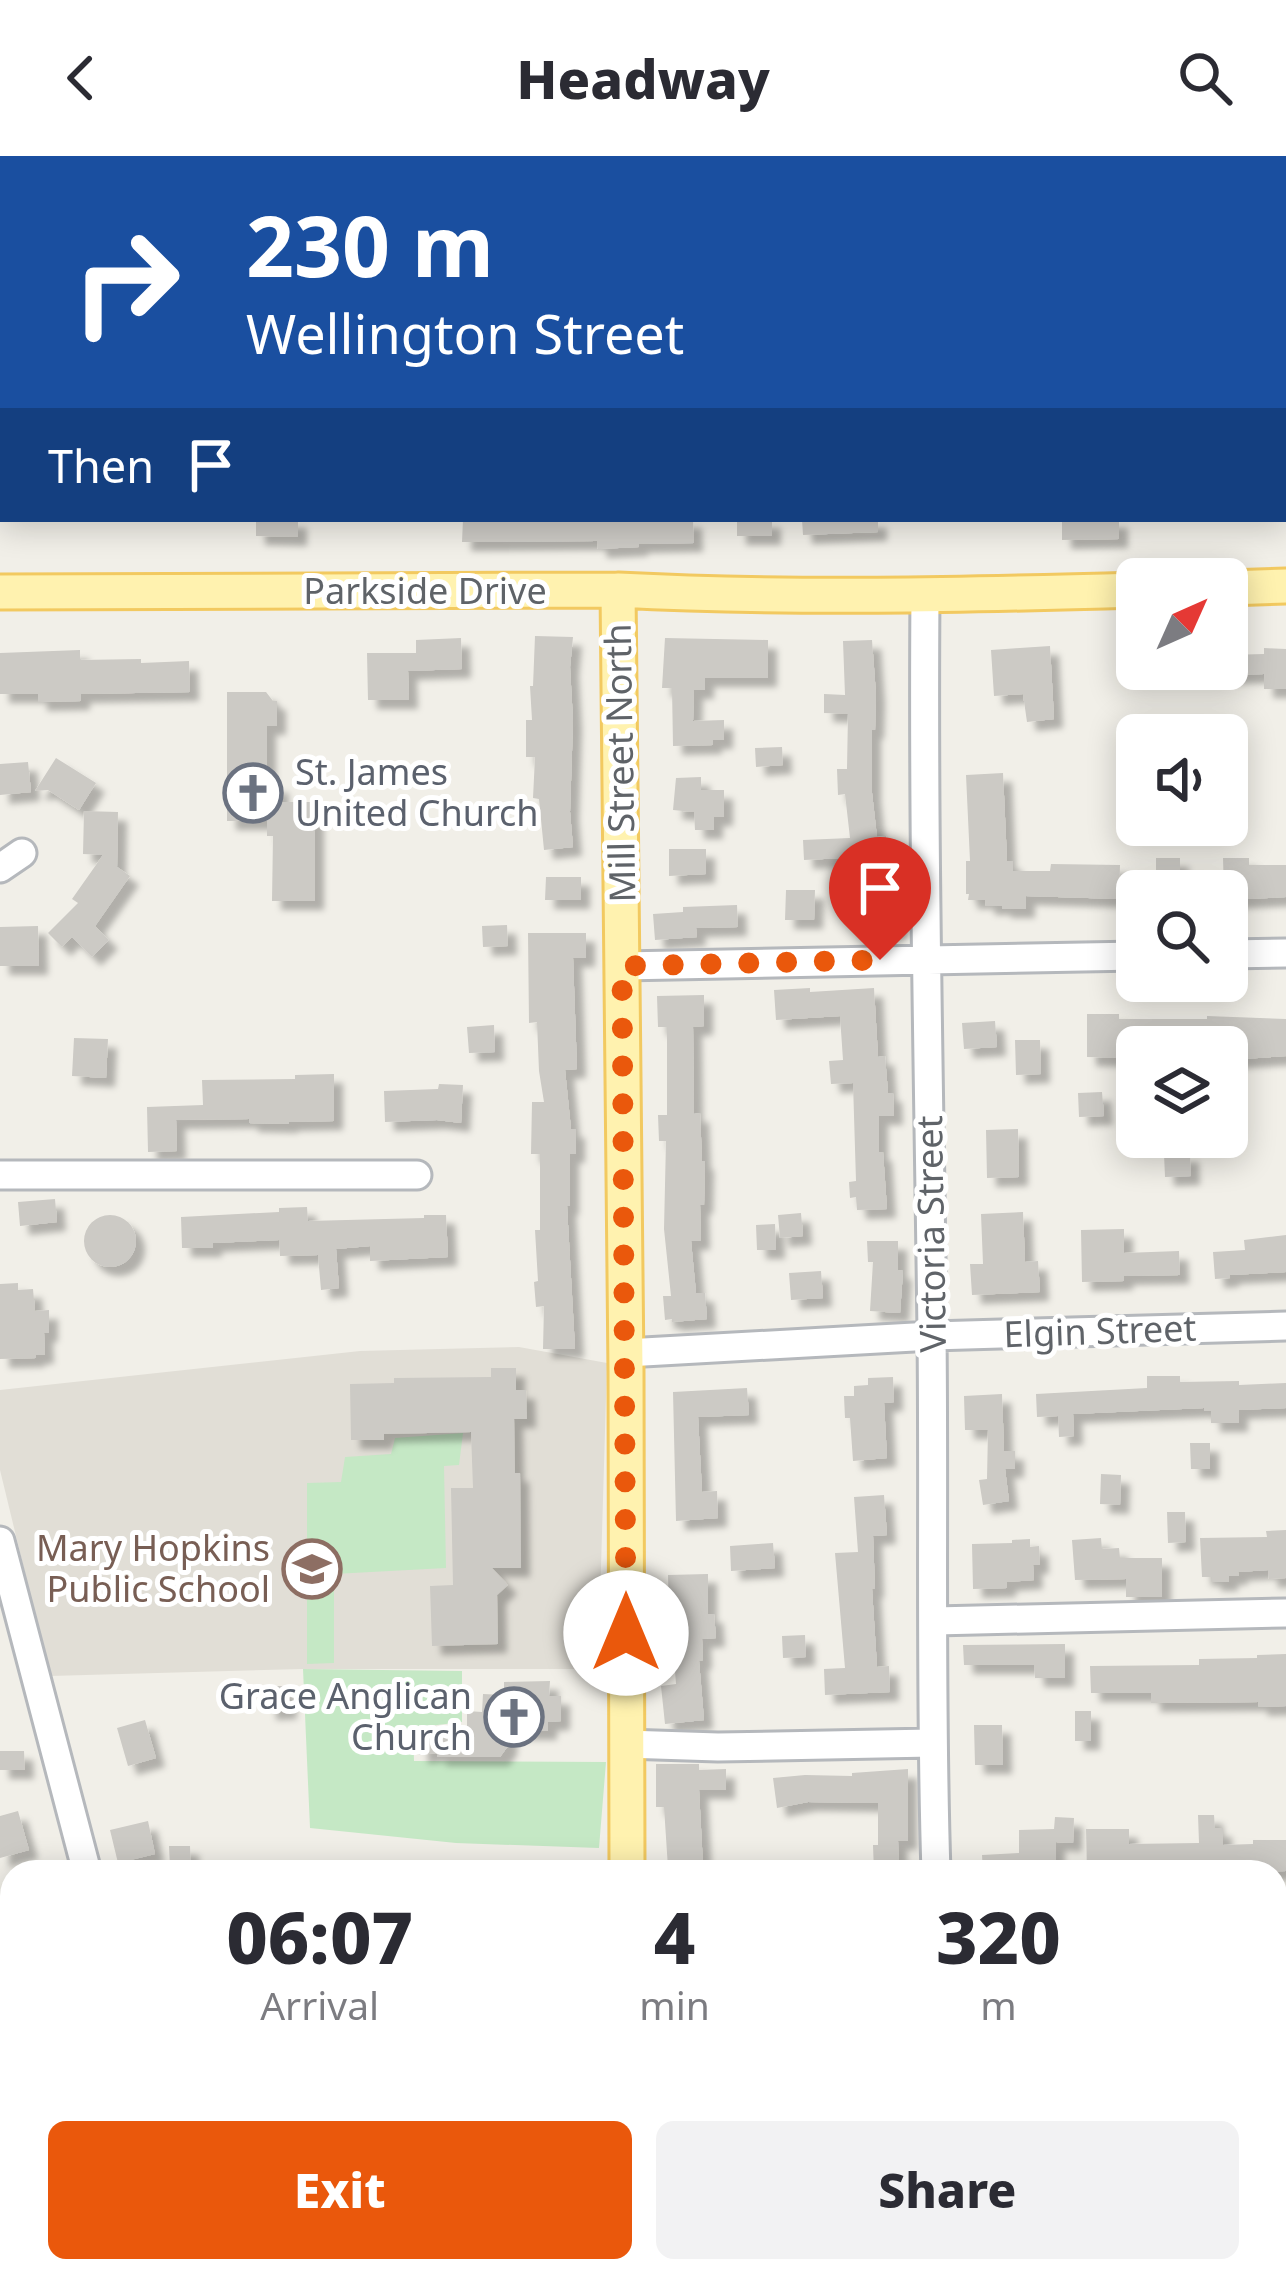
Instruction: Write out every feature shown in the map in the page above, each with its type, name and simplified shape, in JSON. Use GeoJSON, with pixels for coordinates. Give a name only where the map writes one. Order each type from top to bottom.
{"type":"FeatureCollection","features":[{"type":"Feature","properties":{"kind":"main road"},"geometry":{"type":"LineString","coordinates":[[1248,587],[1286,586]]}},
{"type":"Feature","properties":{"kind":"main road","name":"Parkside Drive"},"geometry":{"type":"LineString","coordinates":[[0,592],[618,590],[925,596],[1116,591]]}},
{"type":"Feature","properties":{"kind":"main road","name":"Mill Street North"},"geometry":{"type":"LineString","coordinates":[[618,590],[627,1860]]}},
{"type":"Feature","properties":{"kind":"street","name":"Victoria Street"},"geometry":{"type":"LineString","coordinates":[[925,596],[923,810],[936,1860]]}},
{"type":"Feature","properties":{"kind":"street"},"geometry":{"type":"LineString","coordinates":[[1248,954],[1286,953]]}},
{"type":"Feature","properties":{"kind":"street"},"geometry":{"type":"LineString","coordinates":[[622,966],[1116,956]]}},
{"type":"Feature","properties":{"kind":"street"},"geometry":{"type":"LineString","coordinates":[[0,1174],[417,1175]]}},
{"type":"Feature","properties":{"kind":"street","name":"Elgin Street"},"geometry":{"type":"LineString","coordinates":[[626,1353],[932,1336],[1286,1326]]}},
{"type":"Feature","properties":{"kind":"street"},"geometry":{"type":"LineString","coordinates":[[0,1541],[84,1860]]}},
{"type":"Feature","properties":{"kind":"street"},"geometry":{"type":"LineString","coordinates":[[934,1621],[1286,1613]]}},
{"type":"Feature","properties":{"kind":"street"},"geometry":{"type":"LineString","coordinates":[[626,1744],[718,1747],[932,1742]]}},
{"type":"Feature","properties":{"kind":"shaded area","name":"Mary Hopkins Public School"},"geometry":{"type":"Polygon","coordinates":[[[519,1347],[607,1363],[598,1669],[303,1669],[50,1676],[0,1470],[0,1390],[360,1351],[519,1347]]]}},
{"type":"Feature","properties":{"kind":"green space"},"geometry":{"type":"Polygon","coordinates":[[[463,1433],[459,1465],[444,1466],[446,1568],[334,1574],[334,1663],[307,1664],[307,1483],[341,1482],[345,1457],[391,1454],[395,1438],[463,1433]]]}},
{"type":"Feature","properties":{"kind":"green space"},"geometry":{"type":"Polygon","coordinates":[[[303,1669],[462,1671],[462,1722],[413,1728],[414,1761],[606,1762],[599,1848],[456,1843],[310,1828],[303,1669]]]}},
{"type":"Feature","properties":{"kind":"building"},"geometry":{"type":"Polygon","coordinates":[[[256,522],[298,522],[298,537],[256,536],[256,522]]]}},
{"type":"Feature","properties":{"kind":"building"},"geometry":{"type":"Polygon","coordinates":[[[463,522],[693,522],[694,543],[598,549],[597,541],[462,542],[463,522]]]}},
{"type":"Feature","properties":{"kind":"building"},"geometry":{"type":"Polygon","coordinates":[[[737,522],[772,522],[772,536],[737,536],[737,522]]]}},
{"type":"Feature","properties":{"kind":"building"},"geometry":{"type":"Polygon","coordinates":[[[802,522],[878,522],[878,532],[803,535],[802,522]]]}},
{"type":"Feature","properties":{"kind":"building"},"geometry":{"type":"Polygon","coordinates":[[[1062,522],[1119,522],[1119,539],[1062,540],[1062,522]]]}},
{"type":"Feature","properties":{"kind":"building"},"geometry":{"type":"Polygon","coordinates":[[[535,636],[573,637],[573,847],[544,850],[539,799],[533,798],[535,757],[526,757],[526,720],[532,720],[535,636]]]}},
{"type":"Feature","properties":{"kind":"building"},"geometry":{"type":"Polygon","coordinates":[[[461,638],[462,669],[408,671],[409,700],[368,700],[367,653],[416,653],[416,640],[461,638]]]}},
{"type":"Feature","properties":{"kind":"building"},"geometry":{"type":"Polygon","coordinates":[[[665,638],[768,640],[768,678],[705,678],[705,690],[694,690],[693,721],[724,720],[724,740],[713,740],[713,745],[673,746],[672,688],[662,688],[665,638]]]}},
{"type":"Feature","properties":{"kind":"building"},"geometry":{"type":"Polygon","coordinates":[[[872,640],[876,695],[872,793],[877,837],[886,836],[887,849],[804,860],[803,840],[850,838],[845,794],[838,795],[837,769],[847,769],[848,714],[824,713],[824,694],[845,695],[843,641],[872,640]]]}},
{"type":"Feature","properties":{"kind":"building"},"geometry":{"type":"Polygon","coordinates":[[[1050,646],[1054,719],[1027,722],[1023,694],[994,696],[991,650],[1050,646]]]}},
{"type":"Feature","properties":{"kind":"building"},"geometry":{"type":"Polygon","coordinates":[[[1264,648],[1286,649],[1286,689],[1264,689],[1264,674],[1248,674],[1248,654],[1264,654],[1264,648]]]}},
{"type":"Feature","properties":{"kind":"building"},"geometry":{"type":"Polygon","coordinates":[[[80,650],[80,660],[189,661],[190,692],[81,694],[81,701],[38,702],[38,694],[0,694],[0,653],[80,650]]]}},
{"type":"Feature","properties":{"kind":"building","name":"St. James United Church"},"geometry":{"type":"Polygon","coordinates":[[[227,692],[266,692],[277,701],[277,726],[267,726],[267,784],[280,784],[280,802],[315,802],[315,901],[272,901],[273,836],[267,836],[267,821],[227,821],[227,692]]]}},
{"type":"Feature","properties":{"kind":"building"},"geometry":{"type":"Polygon","coordinates":[[[782,747],[783,765],[756,767],[755,748],[782,747]]]}},
{"type":"Feature","properties":{"kind":"building"},"geometry":{"type":"Polygon","coordinates":[[[56,758],[96,783],[79,810],[48,790],[35,791],[56,758]]]}},
{"type":"Feature","properties":{"kind":"building"},"geometry":{"type":"Polygon","coordinates":[[[28,762],[31,792],[0,795],[0,764],[28,762]]]}},
{"type":"Feature","properties":{"kind":"building"},"geometry":{"type":"Polygon","coordinates":[[[1003,773],[1007,861],[1013,861],[1013,871],[1050,871],[1051,864],[1120,865],[1116,899],[1026,896],[1026,909],[1002,909],[986,906],[985,900],[968,900],[966,775],[1003,773]]]}},
{"type":"Feature","properties":{"kind":"building"},"geometry":{"type":"Polygon","coordinates":[[[701,777],[701,790],[724,790],[724,817],[714,817],[714,830],[695,830],[694,812],[673,810],[676,778],[701,777]]]}},
{"type":"Feature","properties":{"kind":"building"},"geometry":{"type":"Polygon","coordinates":[[[84,811],[118,812],[117,867],[130,876],[95,926],[109,940],[92,957],[72,937],[62,947],[48,933],[78,903],[72,899],[103,855],[83,854],[84,811]]]}},
{"type":"Feature","properties":{"kind":"building"},"geometry":{"type":"Polygon","coordinates":[[[669,849],[706,849],[706,874],[669,876],[669,849]]]}},
{"type":"Feature","properties":{"kind":"building"},"geometry":{"type":"Polygon","coordinates":[[[1156,858],[1180,858],[1180,870],[1156,870],[1156,858]]]}},
{"type":"Feature","properties":{"kind":"building"},"geometry":{"type":"Polygon","coordinates":[[[1223,858],[1249,858],[1249,865],[1286,865],[1286,897],[1248,899],[1248,870],[1223,870],[1223,858]]]}},
{"type":"Feature","properties":{"kind":"building"},"geometry":{"type":"Polygon","coordinates":[[[546,877],[581,877],[581,900],[545,900],[546,877]]]}},
{"type":"Feature","properties":{"kind":"building"},"geometry":{"type":"Polygon","coordinates":[[[786,890],[815,890],[814,920],[785,920],[786,890]]]}},
{"type":"Feature","properties":{"kind":"building"},"geometry":{"type":"Polygon","coordinates":[[[897,900],[897,929],[853,929],[853,901],[897,900]]]}},
{"type":"Feature","properties":{"kind":"building"},"geometry":{"type":"Polygon","coordinates":[[[737,905],[738,927],[696,928],[697,937],[655,940],[653,914],[683,912],[683,907],[737,905]]]}},
{"type":"Feature","properties":{"kind":"building"},"geometry":{"type":"Polygon","coordinates":[[[507,925],[508,946],[483,947],[482,926],[507,925]]]}},
{"type":"Feature","properties":{"kind":"building"},"geometry":{"type":"Polygon","coordinates":[[[38,926],[39,966],[0,966],[0,927],[38,926]]]}},
{"type":"Feature","properties":{"kind":"building"},"geometry":{"type":"Polygon","coordinates":[[[528,933],[586,933],[586,958],[573,958],[577,1069],[565,1070],[571,1129],[576,1129],[567,1206],[575,1349],[543,1349],[544,1306],[536,1307],[540,1154],[531,1154],[532,1102],[544,1102],[537,1022],[529,1023],[528,933]]]}},
{"type":"Feature","properties":{"kind":"building"},"geometry":{"type":"Polygon","coordinates":[[[810,988],[810,992],[874,988],[878,1057],[885,1056],[888,1093],[893,1093],[894,1116],[879,1116],[887,1209],[857,1210],[856,1197],[850,1198],[849,1182],[856,1181],[853,1083],[831,1084],[829,1061],[843,1060],[840,1016],[776,1020],[774,990],[810,988]]]}},
{"type":"Feature","properties":{"kind":"building"},"geometry":{"type":"Polygon","coordinates":[[[704,995],[704,1026],[693,1027],[694,1114],[700,1113],[704,1205],[700,1205],[701,1241],[691,1241],[696,1293],[705,1293],[707,1319],[672,1322],[665,1320],[663,1296],[671,1296],[664,1229],[666,1141],[659,1141],[658,1115],[667,1115],[667,1027],[658,1027],[657,996],[704,995]]]}},
{"type":"Feature","properties":{"kind":"building"},"geometry":{"type":"Polygon","coordinates":[[[1087,1014],[1119,1014],[1119,1019],[1286,1019],[1286,1056],[1248,1059],[1248,1026],[1116,1026],[1116,1058],[1087,1057],[1087,1014]]]}},
{"type":"Feature","properties":{"kind":"building"},"geometry":{"type":"Polygon","coordinates":[[[995,1021],[997,1047],[964,1049],[962,1023],[995,1021]]]}},
{"type":"Feature","properties":{"kind":"building"},"geometry":{"type":"Polygon","coordinates":[[[494,1025],[495,1052],[469,1053],[467,1027],[494,1025]]]}},
{"type":"Feature","properties":{"kind":"building"},"geometry":{"type":"Polygon","coordinates":[[[74,1038],[108,1039],[106,1078],[72,1076],[74,1038]]]}},
{"type":"Feature","properties":{"kind":"building"},"geometry":{"type":"Polygon","coordinates":[[[1015,1040],[1040,1040],[1041,1074],[1016,1075],[1015,1040]]]}},
{"type":"Feature","properties":{"kind":"building"},"geometry":{"type":"Polygon","coordinates":[[[334,1074],[334,1121],[176,1120],[177,1151],[148,1152],[147,1107],[203,1105],[202,1080],[334,1074]]]}},
{"type":"Feature","properties":{"kind":"building"},"geometry":{"type":"Polygon","coordinates":[[[439,1084],[463,1085],[461,1123],[385,1122],[384,1091],[438,1089],[439,1084]]]}},
{"type":"Feature","properties":{"kind":"building"},"geometry":{"type":"Polygon","coordinates":[[[1102,1092],[1104,1116],[1079,1117],[1078,1093],[1102,1092]]]}},
{"type":"Feature","properties":{"kind":"building"},"geometry":{"type":"Polygon","coordinates":[[[1018,1129],[1019,1177],[987,1178],[986,1130],[1018,1129]]]}},
{"type":"Feature","properties":{"kind":"building"},"geometry":{"type":"Polygon","coordinates":[[[1164,1158],[1190,1158],[1191,1176],[1165,1177],[1164,1158]]]}},
{"type":"Feature","properties":{"kind":"building"},"geometry":{"type":"Polygon","coordinates":[[[55,1199],[57,1222],[20,1226],[18,1202],[55,1199]]]}},
{"type":"Feature","properties":{"kind":"building"},"geometry":{"type":"Polygon","coordinates":[[[307,1207],[308,1221],[446,1215],[448,1257],[370,1261],[370,1246],[336,1249],[339,1288],[321,1290],[318,1255],[280,1256],[279,1240],[182,1248],[181,1217],[307,1207]]]}},
{"type":"Feature","properties":{"kind":"building"},"geometry":{"type":"Polygon","coordinates":[[[1023,1212],[1025,1262],[1038,1261],[1040,1292],[972,1295],[970,1264],[983,1264],[981,1214],[1023,1212]]]}},
{"type":"Feature","properties":{"kind":"building"},"geometry":{"type":"Polygon","coordinates":[[[801,1213],[803,1236],[780,1238],[778,1215],[801,1213]]]}},
{"type":"Feature","properties":{"kind":"building"},"geometry":{"type":"Polygon","coordinates":[[[110,1215],[128,1223],[136,1241],[128,1259],[110,1267],[92,1259],[84,1241],[92,1223],[110,1215]]]}},
{"type":"Feature","properties":{"kind":"building"},"geometry":{"type":"Polygon","coordinates":[[[775,1224],[776,1250],[757,1250],[756,1225],[775,1224]]]}},
{"type":"Feature","properties":{"kind":"building"},"geometry":{"type":"Polygon","coordinates":[[[1124,1229],[1124,1253],[1179,1251],[1180,1275],[1082,1282],[1081,1230],[1124,1229]]]}},
{"type":"Feature","properties":{"kind":"building"},"geometry":{"type":"Polygon","coordinates":[[[1286,1235],[1286,1272],[1215,1279],[1213,1252],[1245,1250],[1244,1240],[1286,1235]]]}},
{"type":"Feature","properties":{"kind":"building"},"geometry":{"type":"Polygon","coordinates":[[[867,1241],[898,1241],[898,1270],[903,1271],[900,1313],[870,1311],[873,1262],[868,1262],[867,1241]]]}},
{"type":"Feature","properties":{"kind":"building"},"geometry":{"type":"Polygon","coordinates":[[[821,1271],[823,1298],[791,1300],[789,1273],[821,1271]]]}},
{"type":"Feature","properties":{"kind":"building"},"geometry":{"type":"Polygon","coordinates":[[[18,1283],[18,1290],[33,1289],[35,1311],[49,1310],[45,1355],[0,1359],[0,1284],[18,1283]]]}},
{"type":"Feature","properties":{"kind":"building"},"geometry":{"type":"Polygon","coordinates":[[[491,1368],[516,1368],[516,1390],[526,1390],[527,1419],[514,1419],[521,1568],[492,1568],[508,1585],[497,1595],[498,1644],[432,1646],[430,1586],[453,1585],[451,1488],[473,1488],[471,1432],[384,1434],[384,1440],[351,1440],[350,1384],[394,1383],[394,1378],[491,1377],[491,1368]]]}},
{"type":"Feature","properties":{"kind":"building"},"geometry":{"type":"Polygon","coordinates":[[[1147,1376],[1180,1376],[1180,1382],[1239,1381],[1239,1385],[1286,1383],[1286,1408],[1239,1410],[1239,1423],[1211,1423],[1211,1411],[1204,1408],[1073,1414],[1074,1436],[1059,1437],[1058,1416],[1037,1417],[1036,1394],[1147,1388],[1147,1376]]]}},
{"type":"Feature","properties":{"kind":"building"},"geometry":{"type":"Polygon","coordinates":[[[893,1377],[894,1402],[884,1403],[887,1458],[853,1461],[844,1396],[854,1396],[854,1386],[868,1385],[868,1378],[893,1377]]]}},
{"type":"Feature","properties":{"kind":"building"},"geometry":{"type":"Polygon","coordinates":[[[747,1388],[749,1415],[698,1417],[702,1492],[717,1491],[718,1518],[676,1521],[673,1392],[747,1388]]]}},
{"type":"Feature","properties":{"kind":"building"},"geometry":{"type":"Polygon","coordinates":[[[1002,1394],[1004,1451],[1015,1451],[1015,1469],[1005,1469],[1009,1501],[983,1505],[979,1480],[987,1479],[988,1430],[965,1430],[964,1396],[1002,1394]]]}},
{"type":"Feature","properties":{"kind":"building"},"geometry":{"type":"Polygon","coordinates":[[[1190,1443],[1210,1443],[1210,1469],[1191,1469],[1190,1443]]]}},
{"type":"Feature","properties":{"kind":"building"},"geometry":{"type":"Polygon","coordinates":[[[1101,1474],[1121,1475],[1120,1505],[1100,1504],[1101,1474]]]}},
{"type":"Feature","properties":{"kind":"building"},"geometry":{"type":"Polygon","coordinates":[[[884,1495],[887,1535],[873,1536],[872,1589],[877,1667],[889,1666],[890,1692],[825,1695],[824,1669],[845,1668],[835,1553],[858,1552],[854,1497],[884,1495]]]}},
{"type":"Feature","properties":{"kind":"building"},"geometry":{"type":"Polygon","coordinates":[[[1167,1512],[1185,1512],[1186,1542],[1168,1543],[1167,1512]]]}},
{"type":"Feature","properties":{"kind":"building"},"geometry":{"type":"Polygon","coordinates":[[[1286,1530],[1286,1578],[1269,1579],[1268,1570],[1238,1572],[1239,1576],[1229,1576],[1229,1582],[1202,1577],[1200,1538],[1267,1537],[1266,1531],[1286,1530]]]}},
{"type":"Feature","properties":{"kind":"building"},"geometry":{"type":"Polygon","coordinates":[[[1101,1538],[1102,1549],[1119,1548],[1120,1558],[1162,1558],[1162,1597],[1126,1597],[1126,1579],[1075,1580],[1072,1540],[1101,1538]]]}},
{"type":"Feature","properties":{"kind":"building"},"geometry":{"type":"Polygon","coordinates":[[[1030,1539],[1030,1547],[1039,1546],[1040,1565],[1033,1565],[1034,1580],[1007,1582],[1007,1588],[973,1589],[972,1544],[1030,1539]]]}},
{"type":"Feature","properties":{"kind":"building"},"geometry":{"type":"Polygon","coordinates":[[[773,1543],[775,1568],[731,1571],[730,1546],[773,1543]]]}},
{"type":"Feature","properties":{"kind":"building"},"geometry":{"type":"Polygon","coordinates":[[[708,1574],[708,1614],[714,1614],[716,1638],[702,1639],[704,1720],[665,1724],[661,1686],[676,1684],[668,1575],[708,1574]]]}},
{"type":"Feature","properties":{"kind":"building"},"geometry":{"type":"Polygon","coordinates":[[[805,1635],[806,1657],[783,1658],[782,1636],[805,1635]]]}},
{"type":"Feature","properties":{"kind":"building"},"geometry":{"type":"Polygon","coordinates":[[[1065,1644],[1065,1678],[1035,1678],[1034,1665],[964,1665],[963,1645],[1065,1644]]]}},
{"type":"Feature","properties":{"kind":"building"},"geometry":{"type":"Polygon","coordinates":[[[1286,1654],[1286,1706],[1151,1703],[1151,1693],[1091,1693],[1090,1666],[1199,1665],[1199,1659],[1286,1654]]]}},
{"type":"Feature","properties":{"kind":"building","name":"Grace Anglican Church"},"geometry":{"type":"Polygon","coordinates":[[[550,1681],[549,1696],[561,1696],[561,1721],[548,1722],[548,1731],[509,1731],[508,1746],[500,1757],[419,1755],[418,1733],[467,1727],[467,1711],[482,1712],[483,1694],[504,1695],[504,1682],[550,1681]]]}},
{"type":"Feature","properties":{"kind":"building"},"geometry":{"type":"Polygon","coordinates":[[[267,1686],[287,1686],[288,1710],[267,1711],[267,1686]]]}},
{"type":"Feature","properties":{"kind":"building"},"geometry":{"type":"Polygon","coordinates":[[[1075,1711],[1091,1711],[1091,1741],[1075,1741],[1075,1711]]]}},
{"type":"Feature","properties":{"kind":"building"},"geometry":{"type":"Polygon","coordinates":[[[145,1720],[156,1758],[128,1766],[117,1728],[145,1720]]]}},
{"type":"Feature","properties":{"kind":"building"},"geometry":{"type":"Polygon","coordinates":[[[974,1725],[1002,1725],[1003,1765],[975,1765],[974,1725]]]}},
{"type":"Feature","properties":{"kind":"building"},"geometry":{"type":"Polygon","coordinates":[[[0,1751],[24,1751],[25,1770],[0,1770],[0,1751]]]}},
{"type":"Feature","properties":{"kind":"building"},"geometry":{"type":"Polygon","coordinates":[[[656,1764],[726,1769],[726,1790],[699,1790],[703,1860],[667,1860],[664,1807],[656,1807],[656,1764]]]}},
{"type":"Feature","properties":{"kind":"building"},"geometry":{"type":"Polygon","coordinates":[[[908,1769],[908,1841],[898,1841],[899,1860],[874,1860],[878,1803],[808,1802],[777,1808],[773,1778],[908,1769]]]}},
{"type":"Feature","properties":{"kind":"building"},"geometry":{"type":"Polygon","coordinates":[[[18,1811],[29,1850],[0,1858],[0,1816],[18,1811]]]}},
{"type":"Feature","properties":{"kind":"building"},"geometry":{"type":"Polygon","coordinates":[[[1198,1815],[1214,1815],[1215,1828],[1223,1828],[1223,1845],[1286,1840],[1286,1860],[1087,1860],[1086,1829],[1129,1829],[1129,1844],[1199,1843],[1198,1815]]]}},
{"type":"Feature","properties":{"kind":"building"},"geometry":{"type":"Polygon","coordinates":[[[1055,1817],[1074,1818],[1073,1843],[1056,1842],[1056,1860],[982,1860],[982,1855],[1019,1853],[1019,1830],[1054,1829],[1055,1817]]]}},
{"type":"Feature","properties":{"kind":"building"},"geometry":{"type":"Polygon","coordinates":[[[148,1821],[155,1854],[117,1860],[110,1830],[148,1821]]]}},
{"type":"Feature","properties":{"kind":"building"},"geometry":{"type":"Polygon","coordinates":[[[169,1846],[190,1846],[191,1860],[170,1860],[169,1846]]]}},
{"type":"Feature","properties":{"kind":"place","name":"St. James United Church"},"geometry":{"type":"Point","coordinates":[253,793]}},
{"type":"Feature","properties":{"kind":"place","name":"Mary Hopkins Public School"},"geometry":{"type":"Point","coordinates":[312,1569]}},
{"type":"Feature","properties":{"kind":"place","name":"Grace Anglican Church"},"geometry":{"type":"Point","coordinates":[514,1717]}},
{"type":"Feature","properties":{"kind":"route"},"geometry":{"type":"LineString","coordinates":[[626,1633],[622,966],[880,960]]}}]}
